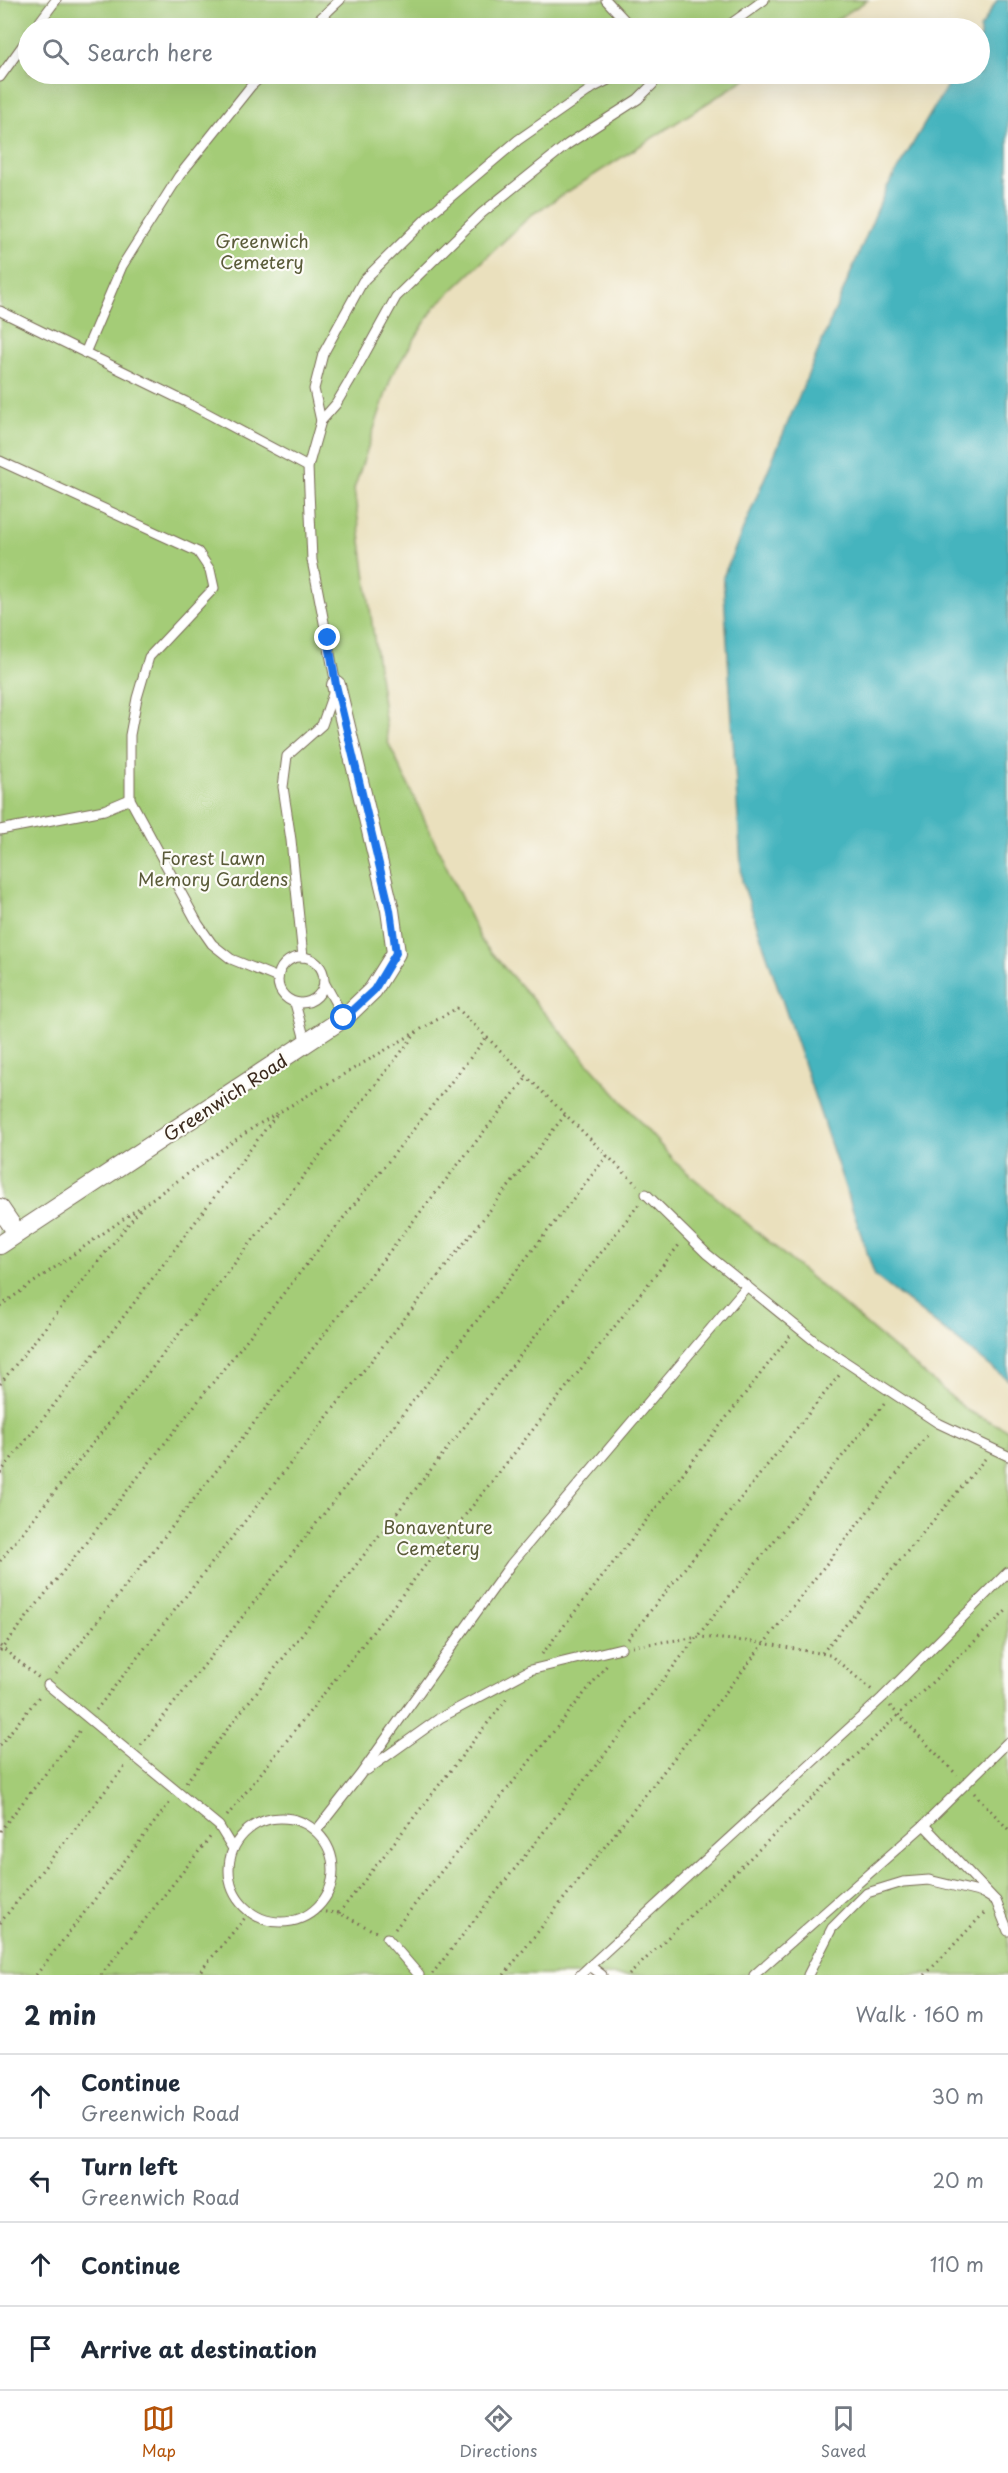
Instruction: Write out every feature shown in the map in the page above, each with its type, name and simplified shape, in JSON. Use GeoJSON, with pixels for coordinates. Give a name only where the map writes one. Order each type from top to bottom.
{"type":"FeatureCollection","features":[{"type":"Feature","properties":{"kind":"street","name":"Greenwich Road"},"geometry":{"type":"LineString","coordinates":[[0,1245],[306,1044],[344,1018],[374,990],[396,953],[390,910],[336,685]]}},
{"type":"Feature","properties":{"kind":"street"},"geometry":{"type":"LineString","coordinates":[[0,1208],[17,1233]]}},
{"type":"Feature","properties":{"kind":"lane"},"geometry":{"type":"LineString","coordinates":[[43,18],[56,0]]}},
{"type":"Feature","properties":{"kind":"lane"},"geometry":{"type":"LineString","coordinates":[[321,18],[340,0]]}},
{"type":"Feature","properties":{"kind":"lane"},"geometry":{"type":"LineString","coordinates":[[606,0],[623,18]]}},
{"type":"Feature","properties":{"kind":"lane"},"geometry":{"type":"LineString","coordinates":[[739,18],[764,0]]}},
{"type":"Feature","properties":{"kind":"lane"},"geometry":{"type":"LineString","coordinates":[[0,77],[18,52]]}},
{"type":"Feature","properties":{"kind":"lane"},"geometry":{"type":"LineString","coordinates":[[85,352],[122,266],[179,176],[254,84]]}},
{"type":"Feature","properties":{"kind":"lane"},"geometry":{"type":"LineString","coordinates":[[321,421],[314,389],[324,354],[363,281],[434,211],[518,140],[600,84]]}},
{"type":"Feature","properties":{"kind":"lane"},"geometry":{"type":"LineString","coordinates":[[303,957],[291,840],[282,787],[287,756],[322,725],[336,685],[312,560],[308,467],[321,421],[344,389],[396,297],[482,213],[568,144],[638,99],[653,84]]}},
{"type":"Feature","properties":{"kind":"lane"},"geometry":{"type":"LineString","coordinates":[[0,311],[186,402],[308,467]]}},
{"type":"Feature","properties":{"kind":"lane"},"geometry":{"type":"LineString","coordinates":[[0,461],[198,552],[210,570],[214,588],[149,657],[137,698],[130,735],[130,799],[198,924],[212,944],[231,958],[278,978]]}},
{"type":"Feature","properties":{"kind":"lane"},"geometry":{"type":"LineString","coordinates":[[0,830],[104,810],[130,799]]}},
{"type":"Feature","properties":{"kind":"lane"},"geometry":{"type":"LineString","coordinates":[[324,982],[322,990],[315,999],[307,1003],[295,1003],[282,994],[278,978],[284,963],[295,957],[303,957],[318,963],[324,982],[344,1018]]}},
{"type":"Feature","properties":{"kind":"lane"},"geometry":{"type":"LineString","coordinates":[[295,1003],[306,1044]]}},
{"type":"Feature","properties":{"kind":"lane"},"geometry":{"type":"LineString","coordinates":[[646,1194],[687,1234],[797,1327],[938,1423],[1008,1456]]}},
{"type":"Feature","properties":{"kind":"lane"},"geometry":{"type":"LineString","coordinates":[[316,1831],[360,1775],[511,1564],[747,1286]]}},
{"type":"Feature","properties":{"kind":"lane"},"geometry":{"type":"LineString","coordinates":[[580,1975],[882,1698],[1008,1572]]}},
{"type":"Feature","properties":{"kind":"lane"},"geometry":{"type":"LineString","coordinates":[[360,1775],[440,1718],[530,1670],[621,1648]]}},
{"type":"Feature","properties":{"kind":"lane"},"geometry":{"type":"LineString","coordinates":[[48,1685],[219,1826],[233,1849]]}},
{"type":"Feature","properties":{"kind":"lane"},"geometry":{"type":"LineString","coordinates":[[753,1975],[924,1825],[1008,1742]]}},
{"type":"Feature","properties":{"kind":"lane"},"geometry":{"type":"LineString","coordinates":[[272,1818],[290,1818],[306,1823],[316,1831],[329,1848],[334,1865],[329,1890],[314,1911],[291,1921],[277,1922],[262,1919],[250,1912],[238,1899],[230,1884],[229,1866],[233,1849],[242,1834],[256,1824],[272,1818]]}},
{"type":"Feature","properties":{"kind":"lane"},"geometry":{"type":"LineString","coordinates":[[924,1825],[996,1901],[1008,1931]]}},
{"type":"Feature","properties":{"kind":"lane"},"geometry":{"type":"LineString","coordinates":[[808,1975],[832,1928],[867,1893],[903,1882],[929,1880],[983,1893],[996,1901]]}},
{"type":"Feature","properties":{"kind":"lane"},"geometry":{"type":"LineString","coordinates":[[387,1938],[419,1975]]}},
{"type":"Feature","properties":{"kind":"lane"},"geometry":{"type":"LineString","coordinates":[[590,1966],[602,1975]]}},
{"type":"Feature","properties":{"kind":"path"},"geometry":{"type":"LineString","coordinates":[[0,1306],[254,1127],[457,1008],[646,1194],[36,1975]]}},
{"type":"Feature","properties":{"kind":"path"},"geometry":{"type":"LineString","coordinates":[[0,1561],[418,1031]]}},
{"type":"Feature","properties":{"kind":"path"},"geometry":{"type":"LineString","coordinates":[[48,1685],[1,1648],[486,1038]]}},
{"type":"Feature","properties":{"kind":"path"},"geometry":{"type":"LineString","coordinates":[[0,1745],[527,1077]]}},
{"type":"Feature","properties":{"kind":"path"},"geometry":{"type":"LineString","coordinates":[[0,1473],[278,1113]]}},
{"type":"Feature","properties":{"kind":"path"},"geometry":{"type":"LineString","coordinates":[[0,1832],[565,1115]]}},
{"type":"Feature","properties":{"kind":"path"},"geometry":{"type":"LineString","coordinates":[[0,1923],[607,1156]]}},
{"type":"Feature","properties":{"kind":"path"},"geometry":{"type":"LineString","coordinates":[[0,1383],[144,1204]]}},
{"type":"Feature","properties":{"kind":"path"},"geometry":{"type":"LineString","coordinates":[[101,1975],[687,1234]]}},
{"type":"Feature","properties":{"kind":"path"},"geometry":{"type":"LineString","coordinates":[[339,1913],[797,1327]]}},
{"type":"Feature","properties":{"kind":"path"},"geometry":{"type":"LineString","coordinates":[[314,1911],[339,1913],[387,1938],[849,1364]]}},
{"type":"Feature","properties":{"kind":"path"},"geometry":{"type":"LineString","coordinates":[[431,1975],[696,1638],[893,1393]]}},
{"type":"Feature","properties":{"kind":"path"},"geometry":{"type":"LineString","coordinates":[[504,1975],[938,1423]]}},
{"type":"Feature","properties":{"kind":"path"},"geometry":{"type":"LineString","coordinates":[[822,1653],[994,1449]]}},
{"type":"Feature","properties":{"kind":"path"},"geometry":{"type":"LineString","coordinates":[[629,1975],[900,1716],[1008,1609]]}},
{"type":"Feature","properties":{"kind":"path"},"geometry":{"type":"LineString","coordinates":[[621,1648],[696,1638],[763,1643],[830,1654],[882,1698],[1008,1829]]}},
{"type":"Feature","properties":{"kind":"path"},"geometry":{"type":"LineString","coordinates":[[925,1975],[996,1901]]}},
{"type":"Feature","properties":{"kind":"path"},"geometry":{"type":"LineString","coordinates":[[197,1975],[250,1912]]}},
{"type":"Feature","properties":{"kind":"green space","name":"Bonaventure Cemetery"},"geometry":{"type":"Polygon","coordinates":[[[0,0],[868,0],[839,18],[18,18],[18,84],[737,84],[531,215],[434,308],[392,375],[354,489],[388,742],[482,942],[676,1163],[968,1411],[1008,1430],[1008,1975],[0,1975],[0,0]]]}},
{"type":"Feature","properties":{"kind":"water"},"geometry":{"type":"Polygon","coordinates":[[[997,0],[1008,0],[1008,1380],[875,1276],[742,881],[723,577],[886,189],[948,84],[990,84],[990,18],[986,18],[997,0]]]}},
{"type":"Feature","properties":{"kind":"route"},"geometry":{"type":"LineString","coordinates":[[328,638],[336,685],[390,910],[396,953],[374,990],[344,1018]]}},
{"type":"Feature","properties":{"kind":"park label","name":"Greenwich Cemetery"},"geometry":{"type":"Point","coordinates":[262,250]}},
{"type":"Feature","properties":{"kind":"park label","name":"Forest Lawn Memory Gardens"},"geometry":{"type":"Point","coordinates":[213,867]}}]}
